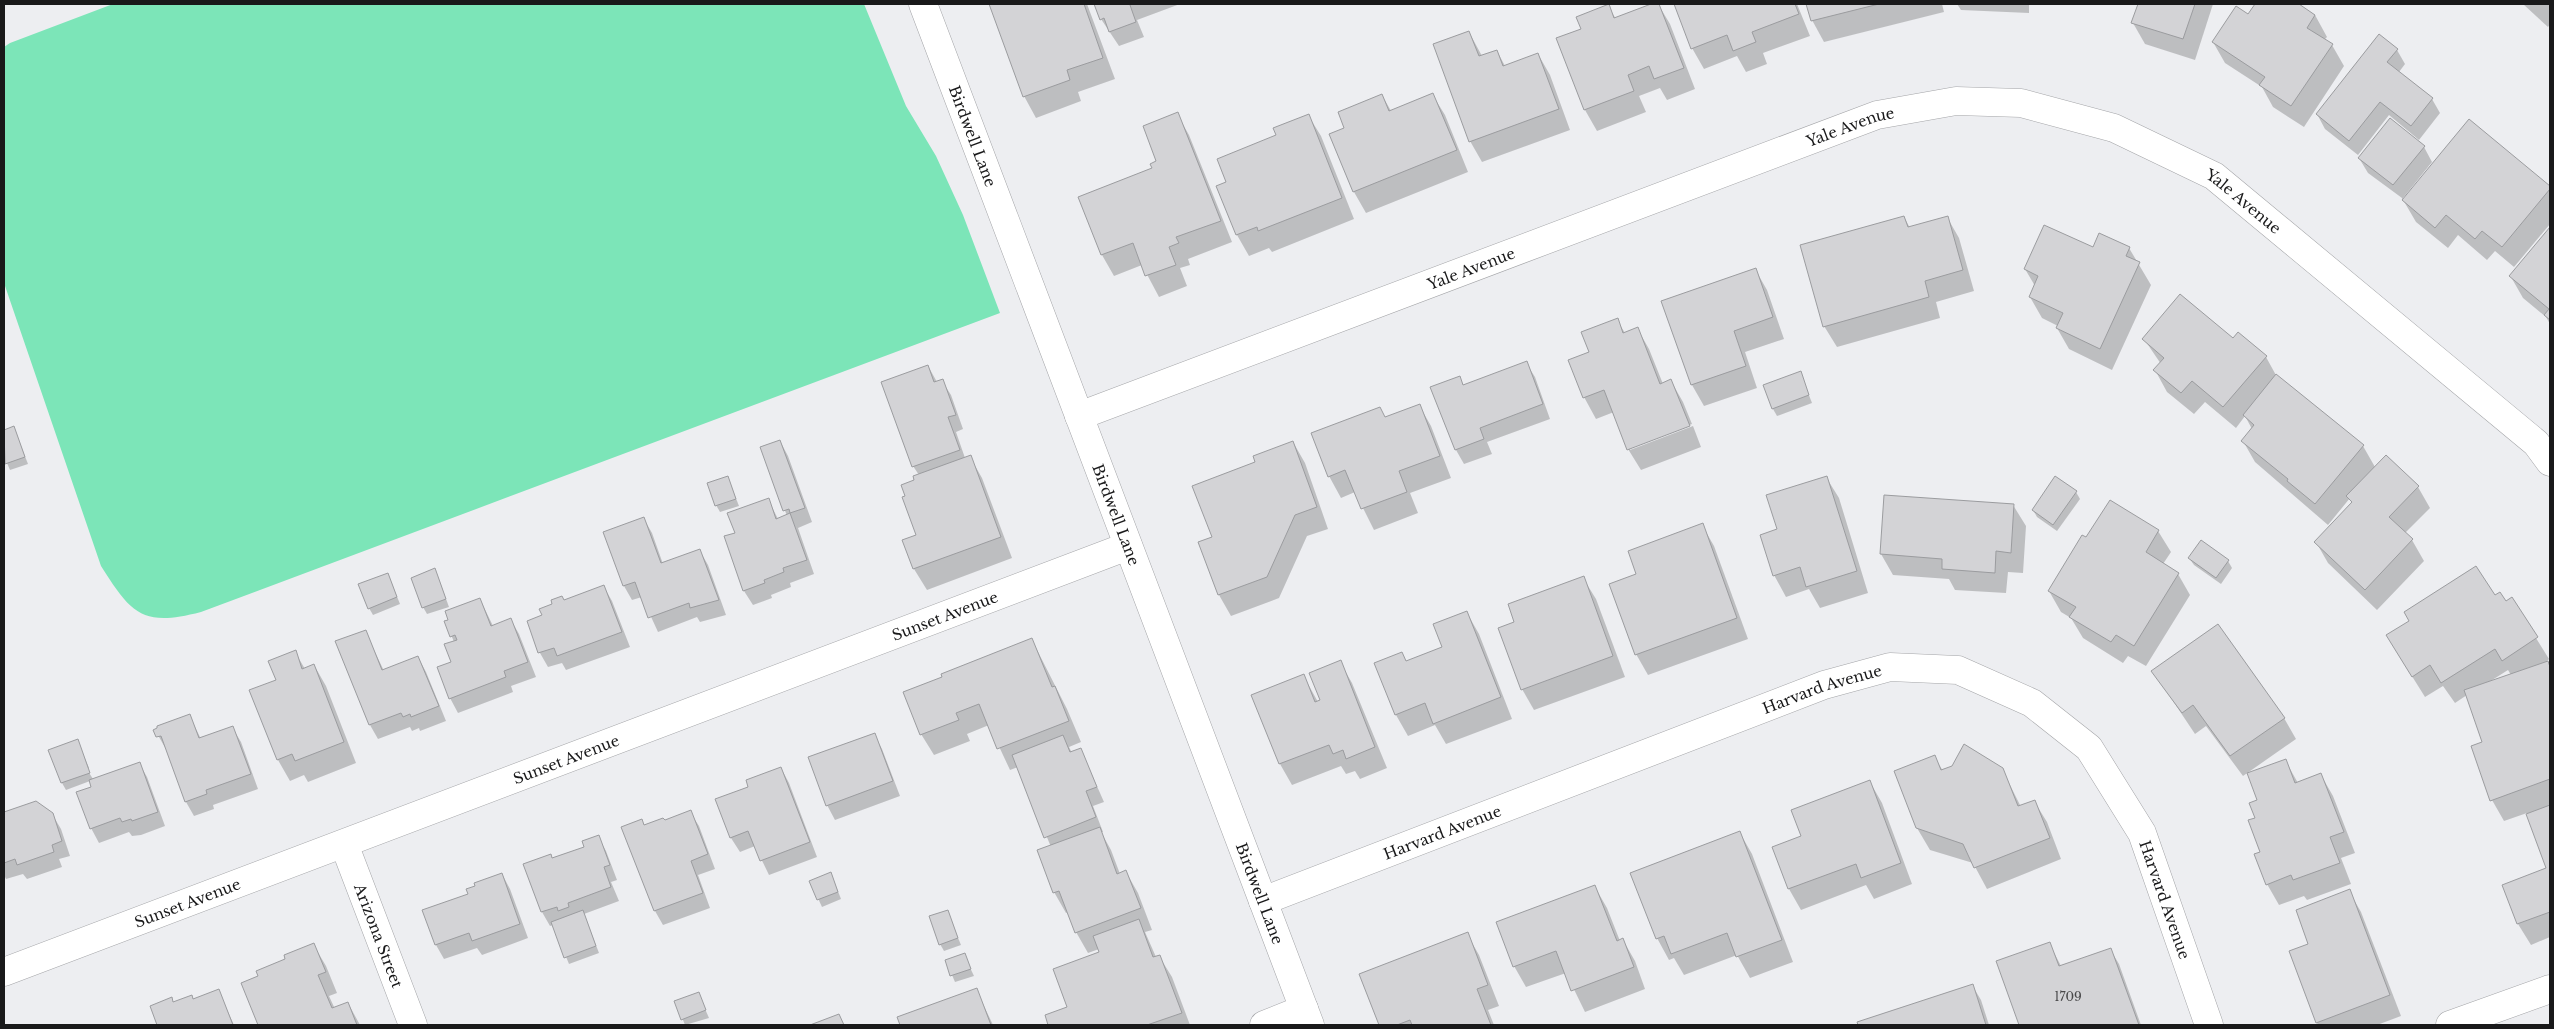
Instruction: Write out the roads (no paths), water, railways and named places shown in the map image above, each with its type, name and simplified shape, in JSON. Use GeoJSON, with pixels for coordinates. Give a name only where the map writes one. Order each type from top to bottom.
{"type":"FeatureCollection","features":[{"type":"Feature","properties":{"kind":"street","name":"Birdwell Lane"},"geometry":{"type":"LineString","coordinates":[[923,4],[1307,1017]]}},
{"type":"Feature","properties":{"kind":"street","name":"Yale Avenue"},"geometry":{"type":"LineString","coordinates":[[1079,416],[1877,115],[1956,101],[2020,103],[2114,128],[2214,176],[2536,444],[2550,462]]}},
{"type":"Feature","properties":{"kind":"street","name":"Sunset Avenue"},"geometry":{"type":"LineString","coordinates":[[4,972],[1128,546]]}},
{"type":"Feature","properties":{"kind":"street","name":"Harvard Avenue"},"geometry":{"type":"LineString","coordinates":[[1263,901],[1824,685],[1890,667],[1958,670],[2032,703],[2089,748],[2142,833],[2210,1025]]}},
{"type":"Feature","properties":{"kind":"street","name":"Arizona Street"},"geometry":{"type":"LineString","coordinates":[[344,844],[413,1025]]}},
{"type":"Feature","properties":{"kind":"street"},"geometry":{"type":"LineString","coordinates":[[2450,1025],[2550,989]]}},
{"type":"Feature","properties":{"kind":"street"},"geometry":{"type":"LineString","coordinates":[[1264,1025],[1307,1017]]}}]}
